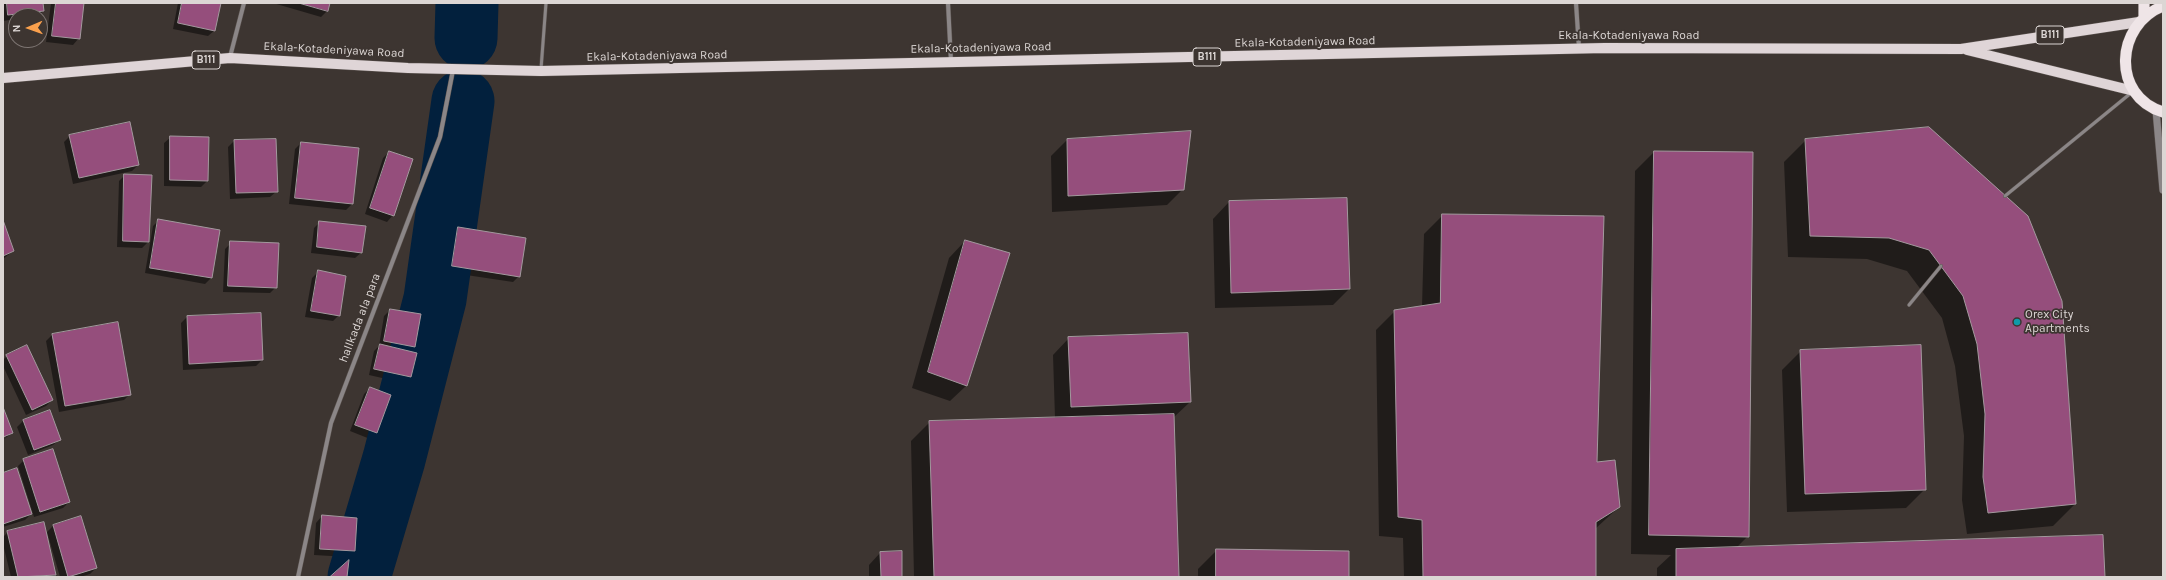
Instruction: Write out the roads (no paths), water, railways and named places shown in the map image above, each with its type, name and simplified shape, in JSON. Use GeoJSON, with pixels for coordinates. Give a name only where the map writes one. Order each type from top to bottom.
{"type":"FeatureCollection","features":[{"type":"Feature","properties":{"kind":"highway"},"geometry":{"type":"LineString","coordinates":[[2144,3],[2141,19],[2128,41],[2125,63],[2128,77],[2134,91],[2144,101],[2159,111]]}},
{"type":"Feature","properties":{"kind":"highway"},"geometry":{"type":"LineString","coordinates":[[2141,19],[2163,6]]}},
{"type":"Feature","properties":{"kind":"main road","name":"Ekala-Kotadeniyawa Road"},"geometry":{"type":"LineString","coordinates":[[3,78],[230,58],[453,70],[541,71],[1579,49],[1961,49],[2141,19]]}},
{"type":"Feature","properties":{"kind":"main road","name":"Ekala-Kotadeniyawa Road"},"geometry":{"type":"LineString","coordinates":[[1961,49],[2134,91]]}},
{"type":"Feature","properties":{"kind":"street"},"geometry":{"type":"LineString","coordinates":[[230,58],[244,3]]}},
{"type":"Feature","properties":{"kind":"street"},"geometry":{"type":"LineString","coordinates":[[948,3],[951,62]]}},
{"type":"Feature","properties":{"kind":"street"},"geometry":{"type":"LineString","coordinates":[[1576,3],[1579,49]]}},
{"type":"Feature","properties":{"kind":"street","name":"hallkada ala para"},"geometry":{"type":"LineString","coordinates":[[298,577],[331,423],[440,137],[453,70]]}},
{"type":"Feature","properties":{"kind":"street"},"geometry":{"type":"LineString","coordinates":[[2159,111],[2163,190]]}},
{"type":"Feature","properties":{"kind":"lane"},"geometry":{"type":"LineString","coordinates":[[541,71],[546,3]]}},
{"type":"Feature","properties":{"kind":"lane"},"geometry":{"type":"LineString","coordinates":[[2005,196],[2134,91]]}},
{"type":"Feature","properties":{"kind":"lane"},"geometry":{"type":"LineString","coordinates":[[1910,305],[1941,266]]}},
{"type":"Feature","properties":{"kind":"waterway"},"geometry":{"type":"LineString","coordinates":[[466,38],[467,3]]}},
{"type":"Feature","properties":{"kind":"waterway"},"geometry":{"type":"LineString","coordinates":[[359,577],[394,459],[435,299],[463,101]]}},
{"type":"Feature","properties":{"kind":"place","name":"Orex City Apartments"},"geometry":{"type":"Point","coordinates":[2017,322]}}]}
